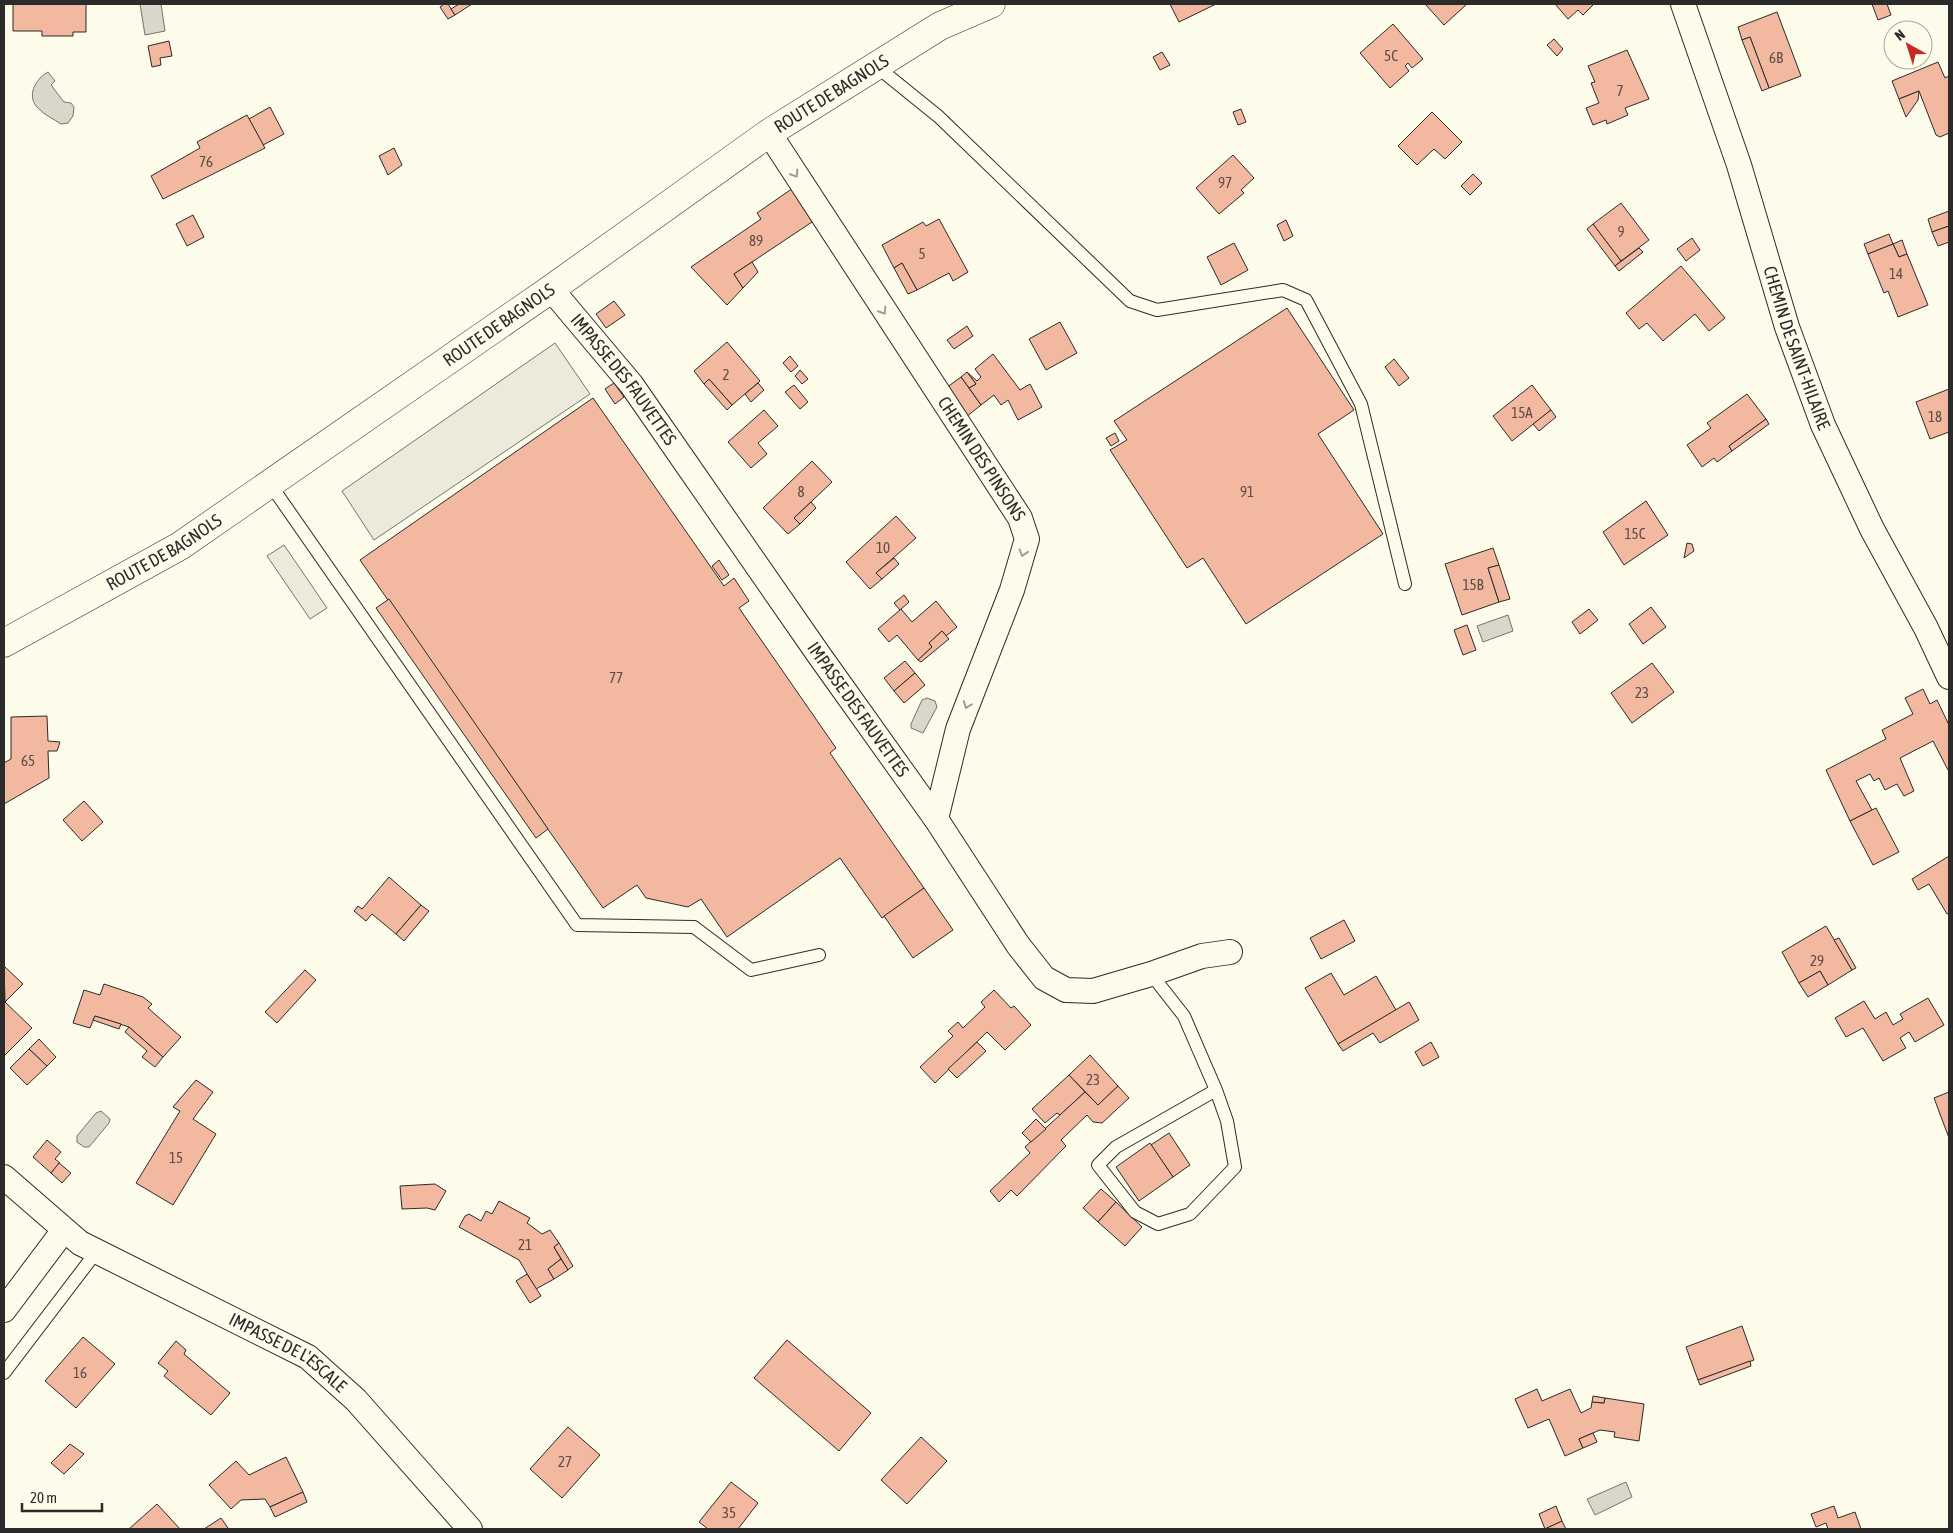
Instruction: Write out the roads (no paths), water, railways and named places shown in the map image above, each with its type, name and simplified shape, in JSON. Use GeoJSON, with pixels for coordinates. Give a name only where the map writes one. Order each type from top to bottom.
{"type":"FeatureCollection","features":[{"type":"Feature","properties":{"kind":"main road","name":"ROUTE DE BAGNOLS"},"geometry":{"type":"LineString","coordinates":[[4,643],[180,546],[551,289],[769,133],[940,26],[991,4]]}},
{"type":"Feature","properties":{"kind":"street","name":"CHEMIN DE SAINT-HILAIRE"},"geometry":{"type":"LineString","coordinates":[[1683,4],[1739,165],[1787,327],[1823,425],[1872,529],[1926,628],[1949,677]]}},
{"type":"Feature","properties":{"kind":"street","name":"CHEMIN DES PINSONS"},"geometry":{"type":"LineString","coordinates":[[769,133],[1020,518],[1027,539],[1012,590],[958,729],[936,820]]}},
{"type":"Feature","properties":{"kind":"street","name":"IMPASSE DES FAUVETTES"},"geometry":{"type":"LineString","coordinates":[[551,289],[631,384],[936,820],[1018,945],[1044,978],[1066,990],[1093,991],[1151,974],[1202,956],[1230,952]]}},
{"type":"Feature","properties":{"kind":"street","name":"IMPASSE DE L'ESCALE"},"geometry":{"type":"LineString","coordinates":[[4,1176],[80,1243],[308,1356],[356,1400],[470,1529]]}},
{"type":"Feature","properties":{"kind":"street"},"geometry":{"type":"LineString","coordinates":[[4,1310],[64,1230]]}},
{"type":"Feature","properties":{"kind":"lane"},"geometry":{"type":"LineString","coordinates":[[876,66],[939,117],[1130,301],[1157,310],[1283,290],[1306,300],[1361,404],[1405,584]]}},
{"type":"Feature","properties":{"kind":"lane"},"geometry":{"type":"LineString","coordinates":[[270,484],[577,925],[694,927],[751,970],[819,955]]}},
{"type":"Feature","properties":{"kind":"lane"},"geometry":{"type":"LineString","coordinates":[[1151,974],[1184,1016],[1216,1090],[1227,1121],[1236,1167],[1190,1214],[1158,1224],[1135,1212],[1098,1165],[1116,1147],[1216,1090]]}},
{"type":"Feature","properties":{"kind":"lane"},"geometry":{"type":"LineString","coordinates":[[4,1373],[98,1252]]}}]}
